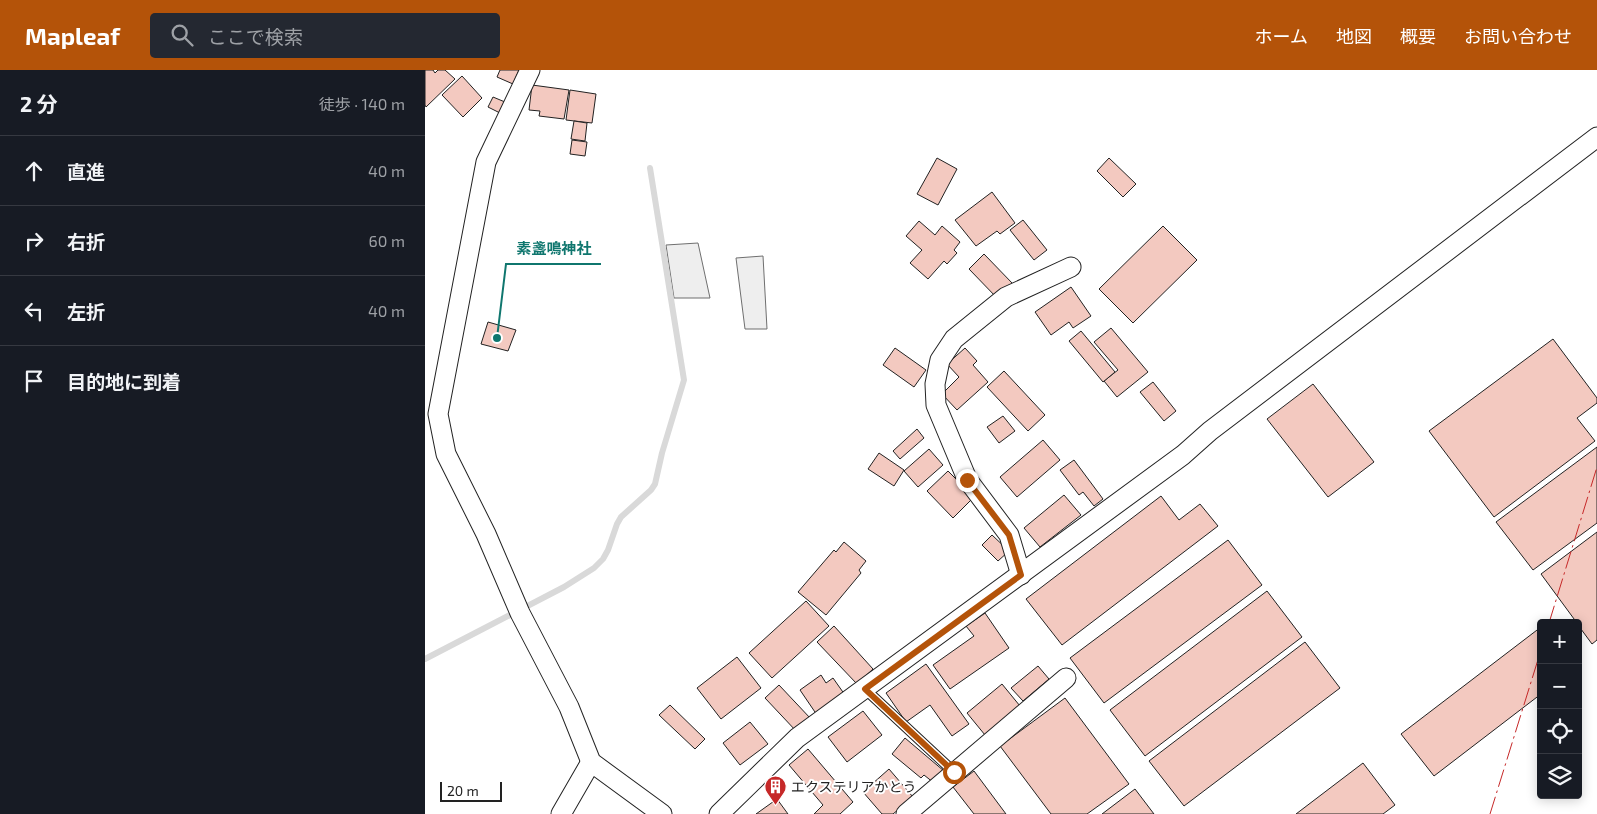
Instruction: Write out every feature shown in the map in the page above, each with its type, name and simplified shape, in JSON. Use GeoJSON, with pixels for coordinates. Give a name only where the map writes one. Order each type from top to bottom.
{"type":"FeatureCollection","features":[{"type":"Feature","properties":{"kind":"street"},"geometry":{"type":"LineString","coordinates":[[530,70],[486,162],[432,413],[446,454],[519,609],[569,707],[591,762],[662,814]]}},
{"type":"Feature","properties":{"kind":"street"},"geometry":{"type":"LineString","coordinates":[[719,814],[797,738],[1183,455],[1210,431],[1597,137]]}},
{"type":"Feature","properties":{"kind":"street"},"geometry":{"type":"LineString","coordinates":[[1021,575],[1009,535],[967,480],[936,405],[935,384],[939,360],[954,339],[1006,297],[1071,267]]}},
{"type":"Feature","properties":{"kind":"street"},"geometry":{"type":"LineString","coordinates":[[906,814],[1066,678]]}},
{"type":"Feature","properties":{"kind":"street"},"geometry":{"type":"LineString","coordinates":[[561,814],[591,762]]}},
{"type":"Feature","properties":{"kind":"lane"},"geometry":{"type":"LineString","coordinates":[[865,689],[954,772]]}},
{"type":"Feature","properties":{"kind":"shaded area"},"geometry":{"type":"Polygon","coordinates":[[[698,243],[710,298],[674,298],[666,245],[698,243]]]}},
{"type":"Feature","properties":{"kind":"shaded area"},"geometry":{"type":"Polygon","coordinates":[[[763,256],[767,329],[745,329],[736,258],[763,256]]]}},
{"type":"Feature","properties":{"kind":"building"},"geometry":{"type":"Polygon","coordinates":[[[425,70],[433,70],[435,73],[438,70],[445,70],[455,79],[426,107],[425,105],[425,70]]]}},
{"type":"Feature","properties":{"kind":"building"},"geometry":{"type":"Polygon","coordinates":[[[500,70],[519,70],[513,84],[497,77],[500,70]]]}},
{"type":"Feature","properties":{"kind":"building"},"geometry":{"type":"Polygon","coordinates":[[[462,76],[482,98],[463,117],[442,95],[462,76]]]}},
{"type":"Feature","properties":{"kind":"building"},"geometry":{"type":"Polygon","coordinates":[[[532,85],[569,90],[564,119],[539,116],[540,111],[529,110],[532,85]]]}},
{"type":"Feature","properties":{"kind":"building"},"geometry":{"type":"Polygon","coordinates":[[[570,90],[596,94],[592,123],[566,120],[570,90]]]}},
{"type":"Feature","properties":{"kind":"building"},"geometry":{"type":"Polygon","coordinates":[[[493,97],[505,102],[500,113],[488,107],[493,97]]]}},
{"type":"Feature","properties":{"kind":"building"},"geometry":{"type":"Polygon","coordinates":[[[574,121],[587,123],[585,141],[571,139],[574,121]]]}},
{"type":"Feature","properties":{"kind":"building"},"geometry":{"type":"Polygon","coordinates":[[[572,140],[587,142],[585,156],[570,154],[572,140]]]}},
{"type":"Feature","properties":{"kind":"building"},"geometry":{"type":"Polygon","coordinates":[[[937,158],[957,169],[938,205],[917,194],[937,158]]]}},
{"type":"Feature","properties":{"kind":"building"},"geometry":{"type":"Polygon","coordinates":[[[1109,158],[1136,184],[1123,197],[1097,171],[1109,158]]]}},
{"type":"Feature","properties":{"kind":"building"},"geometry":{"type":"Polygon","coordinates":[[[992,192],[1015,223],[1000,234],[997,231],[976,246],[955,220],[992,192]]]}},
{"type":"Feature","properties":{"kind":"building"},"geometry":{"type":"Polygon","coordinates":[[[1023,220],[1047,250],[1034,260],[1010,230],[1023,220]]]}},
{"type":"Feature","properties":{"kind":"building"},"geometry":{"type":"Polygon","coordinates":[[[919,221],[935,235],[942,226],[960,242],[954,250],[957,253],[947,264],[944,261],[928,279],[910,263],[922,250],[906,236],[919,221]]]}},
{"type":"Feature","properties":{"kind":"building"},"geometry":{"type":"Polygon","coordinates":[[[1163,226],[1197,260],[1133,323],[1099,289],[1163,226]]]}},
{"type":"Feature","properties":{"kind":"building"},"geometry":{"type":"Polygon","coordinates":[[[984,254],[1013,284],[998,299],[969,269],[984,254]]]}},
{"type":"Feature","properties":{"kind":"building"},"geometry":{"type":"Polygon","coordinates":[[[1071,287],[1091,316],[1073,328],[1069,322],[1051,335],[1035,312],[1071,287]]]}},
{"type":"Feature","properties":{"kind":"building"},"geometry":{"type":"Polygon","coordinates":[[[488,322],[516,330],[508,351],[481,344],[488,322]]]}},
{"type":"Feature","properties":{"kind":"building"},"geometry":{"type":"Polygon","coordinates":[[[1111,328],[1148,372],[1117,397],[1104,381],[1118,370],[1094,342],[1111,328]]]}},
{"type":"Feature","properties":{"kind":"building"},"geometry":{"type":"Polygon","coordinates":[[[1081,331],[1115,372],[1103,382],[1069,341],[1081,331]]]}},
{"type":"Feature","properties":{"kind":"building"},"geometry":{"type":"Polygon","coordinates":[[[1553,339],[1597,398],[1597,403],[1577,418],[1595,441],[1494,517],[1429,431],[1553,339]]]}},
{"type":"Feature","properties":{"kind":"building"},"geometry":{"type":"Polygon","coordinates":[[[895,348],[926,370],[914,387],[883,365],[895,348]]]}},
{"type":"Feature","properties":{"kind":"building"},"geometry":{"type":"Polygon","coordinates":[[[965,348],[977,361],[973,365],[988,382],[957,410],[942,394],[959,377],[947,364],[965,348]]]}},
{"type":"Feature","properties":{"kind":"building"},"geometry":{"type":"Polygon","coordinates":[[[1004,371],[1045,415],[1028,431],[987,387],[1004,371]]]}},
{"type":"Feature","properties":{"kind":"building"},"geometry":{"type":"Polygon","coordinates":[[[1153,382],[1176,411],[1164,421],[1140,392],[1153,382]]]}},
{"type":"Feature","properties":{"kind":"building"},"geometry":{"type":"Polygon","coordinates":[[[1313,384],[1374,462],[1328,497],[1267,419],[1313,384]]]}},
{"type":"Feature","properties":{"kind":"building"},"geometry":{"type":"Polygon","coordinates":[[[1003,416],[1015,431],[999,443],[987,427],[1003,416]]]}},
{"type":"Feature","properties":{"kind":"building"},"geometry":{"type":"Polygon","coordinates":[[[917,429],[924,438],[900,459],[893,451],[917,429]]]}},
{"type":"Feature","properties":{"kind":"building"},"geometry":{"type":"Polygon","coordinates":[[[1043,440],[1060,460],[1017,497],[1000,477],[1043,440]]]}},
{"type":"Feature","properties":{"kind":"building"},"geometry":{"type":"Polygon","coordinates":[[[1597,447],[1597,523],[1533,570],[1496,522],[1597,447]]]}},
{"type":"Feature","properties":{"kind":"building"},"geometry":{"type":"Polygon","coordinates":[[[929,449],[943,465],[918,487],[904,471],[929,449]]]}},
{"type":"Feature","properties":{"kind":"building"},"geometry":{"type":"Polygon","coordinates":[[[879,453],[904,470],[894,486],[868,469],[879,453]]]}},
{"type":"Feature","properties":{"kind":"building"},"geometry":{"type":"Polygon","coordinates":[[[1074,460],[1103,499],[1094,506],[1083,492],[1079,495],[1060,470],[1074,460]]]}},
{"type":"Feature","properties":{"kind":"building"},"geometry":{"type":"Polygon","coordinates":[[[948,471],[974,497],[953,518],[927,491],[948,471]]]}},
{"type":"Feature","properties":{"kind":"building"},"geometry":{"type":"Polygon","coordinates":[[[1064,495],[1081,515],[1040,547],[1024,528],[1064,495]]]}},
{"type":"Feature","properties":{"kind":"building"},"geometry":{"type":"Polygon","coordinates":[[[1161,496],[1179,520],[1200,504],[1218,526],[1062,645],[1026,599],[1161,496]]]}},
{"type":"Feature","properties":{"kind":"building"},"geometry":{"type":"Polygon","coordinates":[[[1597,532],[1597,640],[1592,644],[1582,630],[1582,619],[1574,619],[1541,574],[1597,532]]]}},
{"type":"Feature","properties":{"kind":"building"},"geometry":{"type":"Polygon","coordinates":[[[992,535],[1009,551],[998,561],[982,545],[992,535]]]}},
{"type":"Feature","properties":{"kind":"building"},"geometry":{"type":"Polygon","coordinates":[[[1228,540],[1262,585],[1104,703],[1070,658],[1228,540]]]}},
{"type":"Feature","properties":{"kind":"building"},"geometry":{"type":"Polygon","coordinates":[[[844,542],[866,561],[859,570],[861,573],[826,615],[798,592],[834,550],[836,552],[844,542]]]}},
{"type":"Feature","properties":{"kind":"building"},"geometry":{"type":"Polygon","coordinates":[[[1267,591],[1302,637],[1145,756],[1110,710],[1267,591]]]}},
{"type":"Feature","properties":{"kind":"building"},"geometry":{"type":"Polygon","coordinates":[[[806,601],[829,626],[772,678],[749,653],[806,601]]]}},
{"type":"Feature","properties":{"kind":"building"},"geometry":{"type":"Polygon","coordinates":[[[985,613],[1009,648],[950,689],[933,665],[974,636],[966,626],[985,613]]]}},
{"type":"Feature","properties":{"kind":"building"},"geometry":{"type":"Polygon","coordinates":[[[834,626],[873,669],[857,684],[817,642],[834,626]]]}},
{"type":"Feature","properties":{"kind":"building"},"geometry":{"type":"Polygon","coordinates":[[[1537,630],[1537,697],[1434,776],[1401,734],[1537,630]]]}},
{"type":"Feature","properties":{"kind":"building"},"geometry":{"type":"Polygon","coordinates":[[[1305,642],[1340,688],[1184,806],[1149,761],[1305,642]]]}},
{"type":"Feature","properties":{"kind":"building"},"geometry":{"type":"Polygon","coordinates":[[[737,657],[761,688],[721,719],[697,688],[737,657]]]}},
{"type":"Feature","properties":{"kind":"building"},"geometry":{"type":"Polygon","coordinates":[[[926,664],[969,724],[952,736],[930,705],[906,722],[886,693],[926,664]]]}},
{"type":"Feature","properties":{"kind":"building"},"geometry":{"type":"Polygon","coordinates":[[[1038,666],[1049,679],[1023,701],[1011,688],[1038,666]]]}},
{"type":"Feature","properties":{"kind":"building"},"geometry":{"type":"Polygon","coordinates":[[[821,675],[826,683],[833,678],[845,695],[817,715],[800,690],[821,675]]]}},
{"type":"Feature","properties":{"kind":"building"},"geometry":{"type":"Polygon","coordinates":[[[1002,684],[1020,706],[985,735],[967,713],[1002,684]]]}},
{"type":"Feature","properties":{"kind":"building"},"geometry":{"type":"Polygon","coordinates":[[[779,685],[811,719],[797,732],[765,698],[779,685]]]}},
{"type":"Feature","properties":{"kind":"building"},"geometry":{"type":"Polygon","coordinates":[[[1065,698],[1129,784],[1087,814],[1051,814],[1000,746],[1065,698]]]}},
{"type":"Feature","properties":{"kind":"building"},"geometry":{"type":"Polygon","coordinates":[[[670,705],[705,739],[695,749],[659,715],[670,705]]]}},
{"type":"Feature","properties":{"kind":"building"},"geometry":{"type":"Polygon","coordinates":[[[863,711],[882,735],[847,762],[828,737],[863,711]]]}},
{"type":"Feature","properties":{"kind":"building"},"geometry":{"type":"Polygon","coordinates":[[[750,722],[768,744],[740,765],[723,743],[750,722]]]}},
{"type":"Feature","properties":{"kind":"building"},"geometry":{"type":"Polygon","coordinates":[[[905,738],[944,771],[934,783],[924,775],[921,778],[892,754],[905,738]]]}},
{"type":"Feature","properties":{"kind":"building"},"geometry":{"type":"Polygon","coordinates":[[[808,749],[853,802],[840,814],[814,814],[823,805],[789,765],[808,749]]]}},
{"type":"Feature","properties":{"kind":"building"},"geometry":{"type":"Polygon","coordinates":[[[1363,763],[1395,805],[1383,814],[1296,814],[1363,763]]]}},
{"type":"Feature","properties":{"kind":"building"},"geometry":{"type":"Polygon","coordinates":[[[889,769],[913,797],[893,814],[882,814],[863,792],[889,769]]]}},
{"type":"Feature","properties":{"kind":"building"},"geometry":{"type":"Polygon","coordinates":[[[974,771],[1006,814],[974,814],[953,787],[974,771]]]}},
{"type":"Feature","properties":{"kind":"building"},"geometry":{"type":"Polygon","coordinates":[[[1135,789],[1154,814],[1102,814],[1135,789]]]}},
{"type":"Feature","properties":{"kind":"building","name":"エクステリアかとう"},"geometry":{"type":"Polygon","coordinates":[[[777,799],[788,814],[756,814],[777,799]]]}},
{"type":"Feature","properties":{"kind":"waterway"},"geometry":{"type":"LineString","coordinates":[[425,659],[564,587],[594,568],[603,559],[608,550],[621,517],[651,490],[655,484],[662,453],[684,380],[650,168]]}},
{"type":"Feature","properties":{"kind":"power"},"geometry":{"type":"LineString","coordinates":[[1550,619],[1597,467]]}},
{"type":"Feature","properties":{"kind":"power"},"geometry":{"type":"LineString","coordinates":[[1490,814],[1537,663]]}},
{"type":"Feature","properties":{"kind":"place","name":"素盞鳴神社"},"geometry":{"type":"Point","coordinates":[497,338]}},
{"type":"Feature","properties":{"kind":"place","name":"エクステリアかとう"},"geometry":{"type":"Point","coordinates":[775,806]}},
{"type":"Feature","properties":{"kind":"route"},"geometry":{"type":"LineString","coordinates":[[954,772],[865,689],[1021,575],[1009,535],[967,480]]}}]}
